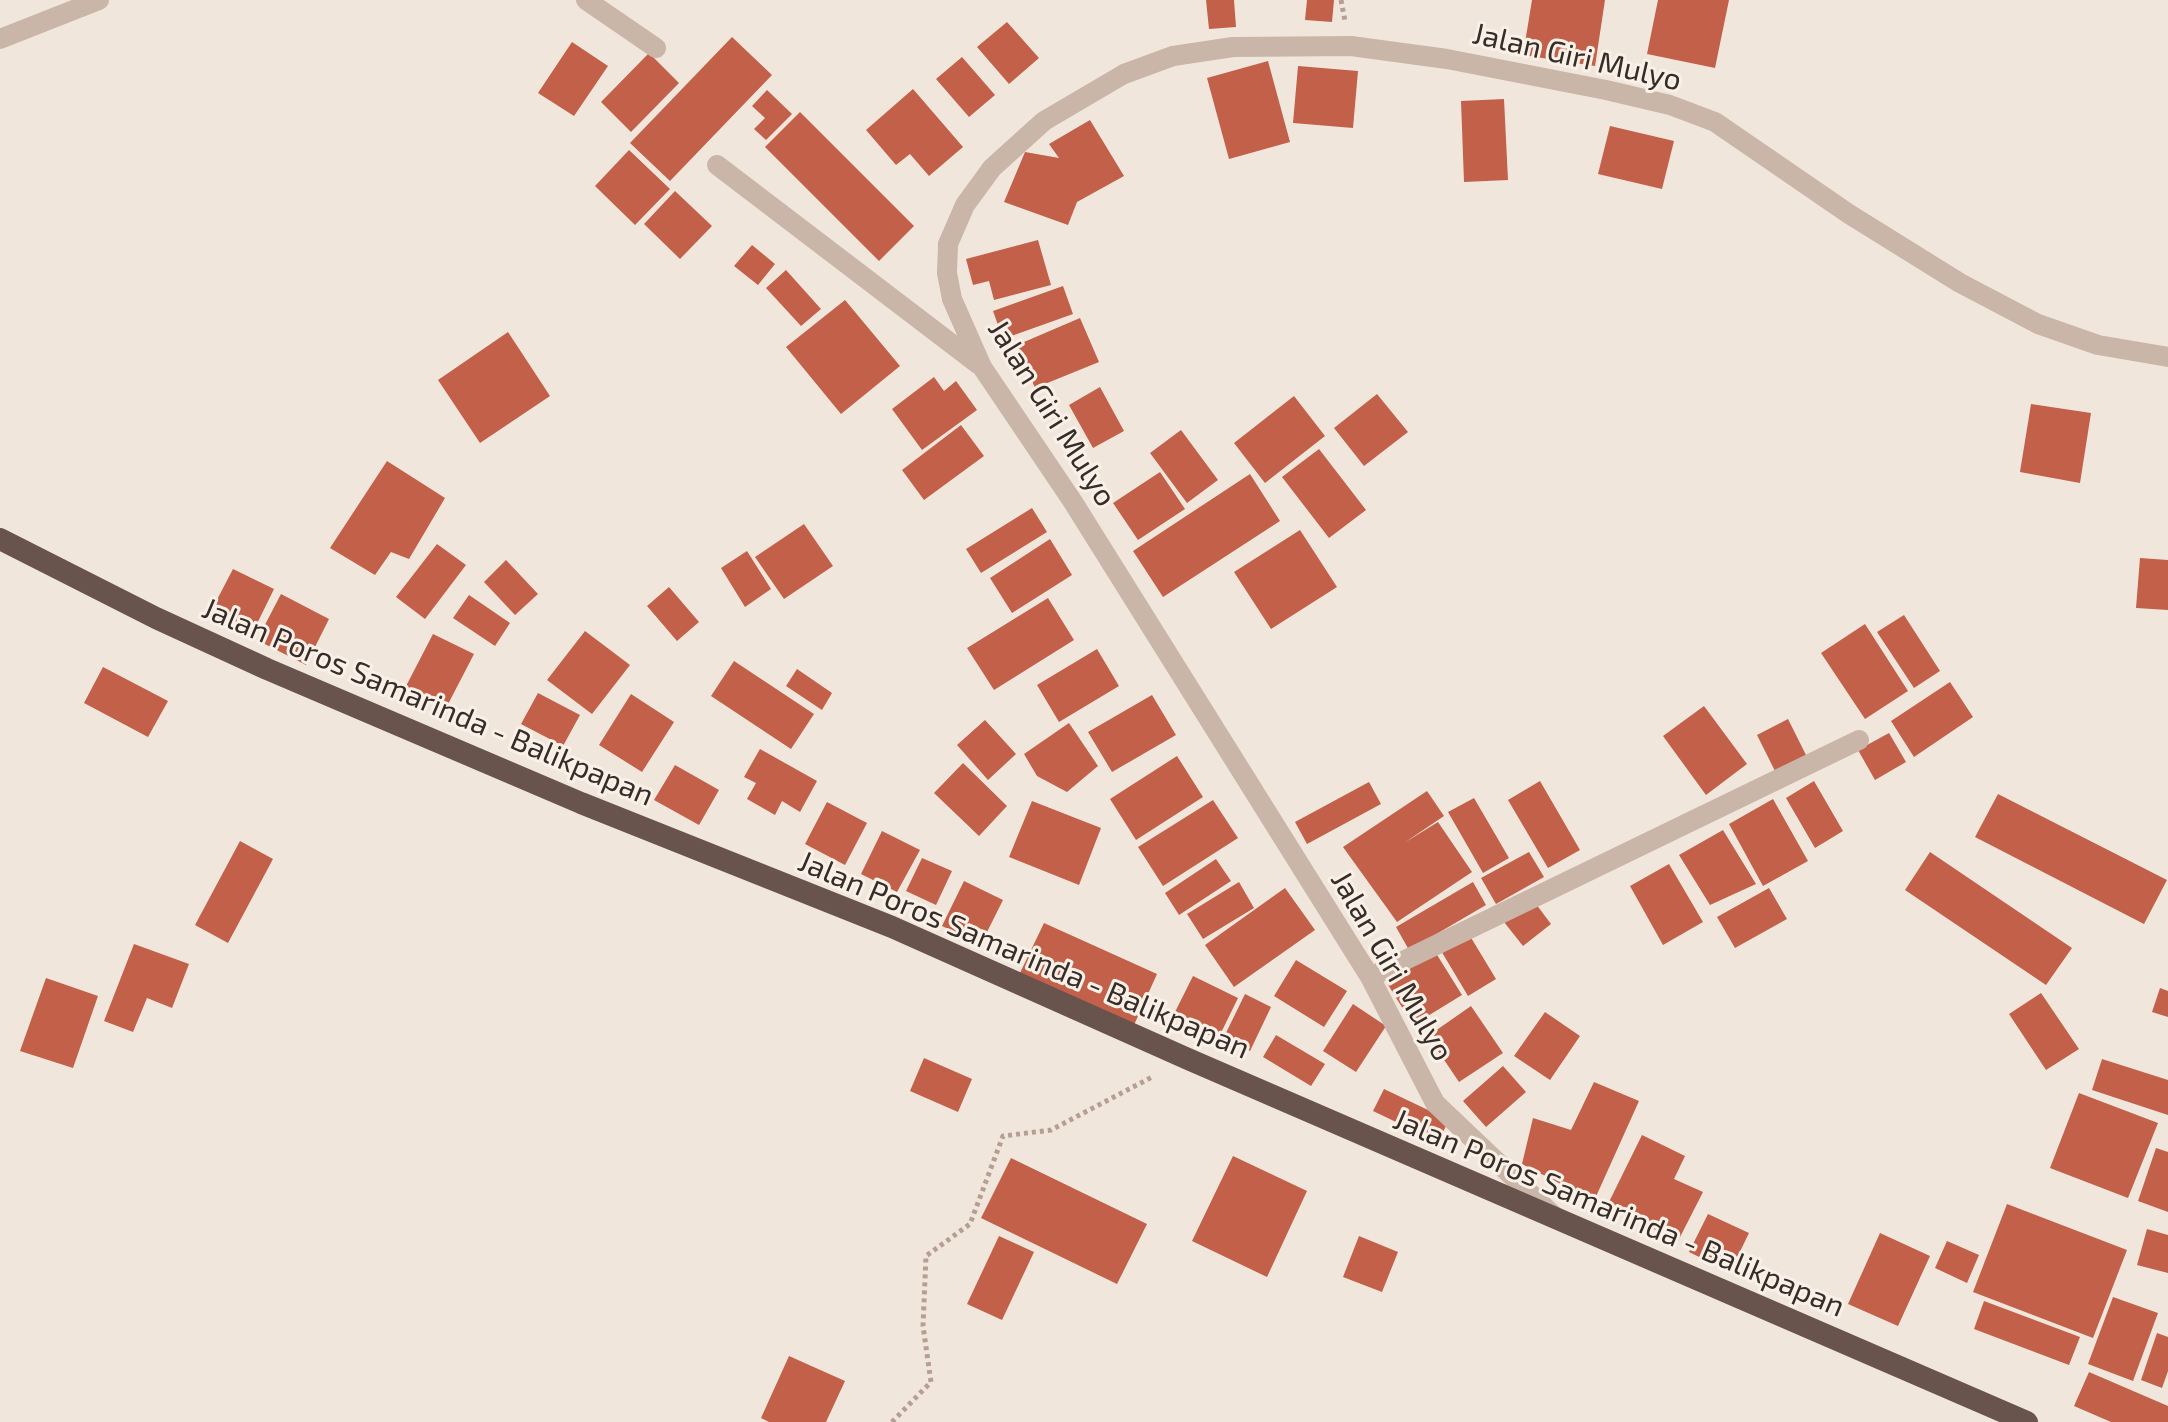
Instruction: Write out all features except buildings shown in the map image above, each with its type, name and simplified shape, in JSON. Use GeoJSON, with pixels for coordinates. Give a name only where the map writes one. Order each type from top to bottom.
{"type":"FeatureCollection","features":[{"type":"Feature","properties":{"kind":"highway","name":"Jalan Poros Samarinda - Balikpapan"},"geometry":{"type":"LineString","coordinates":[[0,539],[156,618],[267,669],[581,803],[892,927],[1188,1059],[2027,1422]]}},
{"type":"Feature","properties":{"kind":"street"},"geometry":{"type":"LineString","coordinates":[[0,39],[99,0]]}},
{"type":"Feature","properties":{"kind":"street"},"geometry":{"type":"LineString","coordinates":[[586,0],[656,48]]}},
{"type":"Feature","properties":{"kind":"street","name":"Jalan Giri Mulyo"},"geometry":{"type":"LineString","coordinates":[[1554,1217],[1435,1103],[1370,977],[1073,502],[982,367],[952,299],[947,273],[948,244],[965,205],[992,168],[1044,121],[1124,74],[1173,56],[1233,47],[1351,46],[1447,59],[1606,90],[1670,105],[1715,122],[1849,214],[1960,283],[2038,324],[2098,345],[2168,357]]}},
{"type":"Feature","properties":{"kind":"street"},"geometry":{"type":"LineString","coordinates":[[717,165],[982,367]]}},
{"type":"Feature","properties":{"kind":"street"},"geometry":{"type":"LineString","coordinates":[[1370,977],[1859,740]]}},
{"type":"Feature","properties":{"kind":"path"},"geometry":{"type":"LineString","coordinates":[[892,1422],[931,1382],[923,1326],[926,1256],[970,1224],[1003,1136],[1051,1130],[1188,1059]]}}]}
